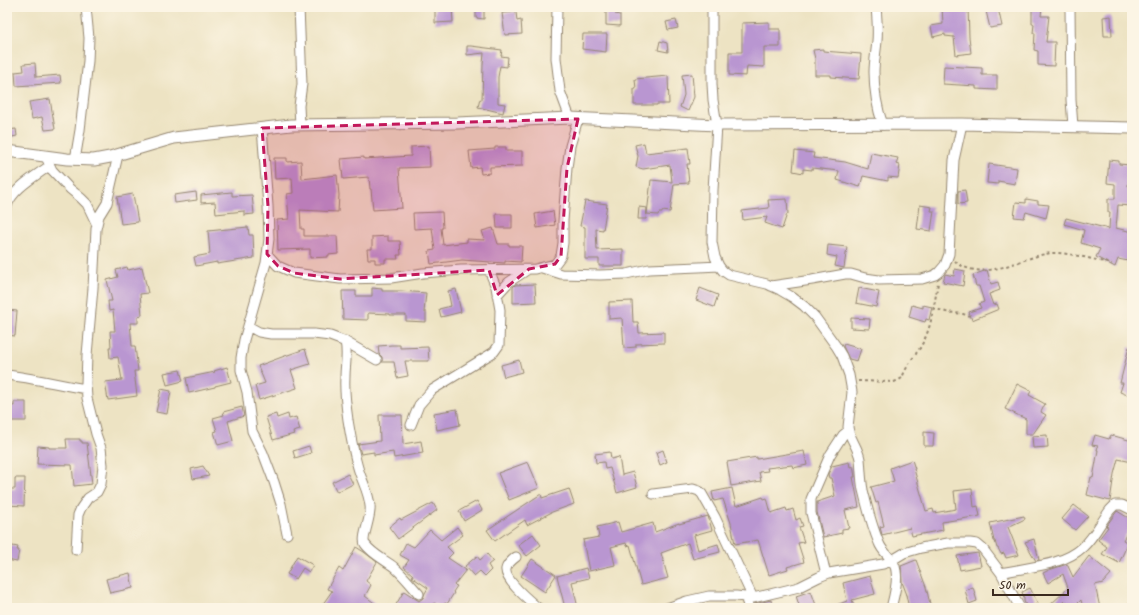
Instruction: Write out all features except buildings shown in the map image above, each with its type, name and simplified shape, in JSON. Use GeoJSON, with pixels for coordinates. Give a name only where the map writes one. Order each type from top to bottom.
{"type":"FeatureCollection","features":[{"type":"Feature","properties":{"kind":"street"},"geometry":{"type":"LineString","coordinates":[[75,160],[88,61],[89,38],[86,7]]}},
{"type":"Feature","properties":{"kind":"street"},"geometry":{"type":"LineString","coordinates":[[299,7],[302,84],[299,106],[300,125]]}},
{"type":"Feature","properties":{"kind":"street"},"geometry":{"type":"LineString","coordinates":[[267,254],[278,266],[294,273],[340,279],[391,278],[440,272],[529,270],[555,264],[561,256],[563,243],[567,168],[574,118],[560,91],[556,58],[557,7]]}},
{"type":"Feature","properties":{"kind":"street"},"geometry":{"type":"LineString","coordinates":[[712,7],[712,84],[717,125],[712,242],[716,257],[719,266],[728,275],[771,286],[792,297],[804,306],[815,317],[842,356],[849,375],[852,392],[848,431],[857,448],[860,459],[863,490],[878,543],[895,566],[895,591],[891,608]]}},
{"type":"Feature","properties":{"kind":"street"},"geometry":{"type":"LineString","coordinates":[[876,7],[877,34],[874,73],[877,103],[883,125]]}},
{"type":"Feature","properties":{"kind":"street"},"geometry":{"type":"LineString","coordinates":[[1070,7],[1070,100],[1073,126]]}},
{"type":"Feature","properties":{"kind":"street"},"geometry":{"type":"LineString","coordinates":[[7,151],[48,161],[94,160],[118,155],[174,138],[262,128],[300,125],[457,123],[574,118],[717,125],[962,124],[1132,128]]}},
{"type":"Feature","properties":{"kind":"street"},"geometry":{"type":"LineString","coordinates":[[771,286],[845,274],[871,279],[912,280],[929,277],[939,272],[945,265],[949,254],[954,160],[962,124]]}},
{"type":"Feature","properties":{"kind":"street"},"geometry":{"type":"LineString","coordinates":[[262,128],[269,239],[266,263],[244,340],[241,358],[252,431],[274,482],[281,504],[287,534]]}},
{"type":"Feature","properties":{"kind":"street"},"geometry":{"type":"LineString","coordinates":[[76,550],[78,516],[81,508],[88,498],[96,492],[101,484],[103,465],[101,448],[96,434],[86,389],[87,356],[96,229],[99,216],[107,203],[118,155]]}},
{"type":"Feature","properties":{"kind":"street"},"geometry":{"type":"LineString","coordinates":[[7,206],[12,196],[48,161]]}},
{"type":"Feature","properties":{"kind":"street"},"geometry":{"type":"LineString","coordinates":[[48,161],[52,170],[87,204],[97,225]]}},
{"type":"Feature","properties":{"kind":"street"},"geometry":{"type":"LineString","coordinates":[[542,268],[562,274],[600,275],[626,274],[649,269],[719,266]]}},
{"type":"Feature","properties":{"kind":"street"},"geometry":{"type":"LineString","coordinates":[[411,425],[419,404],[432,390],[494,352],[499,345],[500,310],[496,287],[489,270]]}},
{"type":"Feature","properties":{"kind":"street"},"geometry":{"type":"LineString","coordinates":[[497,295],[510,282],[529,270]]}},
{"type":"Feature","properties":{"kind":"street"},"geometry":{"type":"LineString","coordinates":[[248,326],[258,332],[271,334],[314,334],[330,336],[344,341],[377,360]]}},
{"type":"Feature","properties":{"kind":"street"},"geometry":{"type":"LineString","coordinates":[[344,341],[347,357],[344,396],[356,458],[360,474],[367,489],[371,507],[364,540],[373,552],[395,568],[419,594]]}},
{"type":"Feature","properties":{"kind":"street"},"geometry":{"type":"LineString","coordinates":[[7,375],[34,378],[86,389]]}},
{"type":"Feature","properties":{"kind":"street"},"geometry":{"type":"LineString","coordinates":[[826,574],[812,513],[811,499],[830,455],[842,435],[848,431]]}},
{"type":"Feature","properties":{"kind":"street"},"geometry":{"type":"LineString","coordinates":[[653,494],[693,488],[702,494],[715,516],[749,598],[749,608]]}},
{"type":"Feature","properties":{"kind":"street"},"geometry":{"type":"LineString","coordinates":[[1001,573],[1032,568],[1057,561],[1077,553],[1115,505],[1122,505],[1132,510]]}},
{"type":"Feature","properties":{"kind":"street"},"geometry":{"type":"LineString","coordinates":[[667,608],[687,601],[709,596],[749,598],[799,587],[826,574],[883,564],[904,553],[938,544],[956,543],[975,543],[983,549],[1001,573],[1020,608]]}},
{"type":"Feature","properties":{"kind":"street"},"geometry":{"type":"LineString","coordinates":[[516,557],[510,562],[506,569],[507,577],[514,586],[538,608]]}},
{"type":"Feature","properties":{"kind":"path"},"geometry":{"type":"LineString","coordinates":[[949,254],[958,263],[974,270],[998,268],[1036,256],[1054,253],[1112,264]]}},
{"type":"Feature","properties":{"kind":"path"},"geometry":{"type":"LineString","coordinates":[[850,382],[890,382],[902,378],[922,345],[929,326],[939,272]]}},
{"type":"Feature","properties":{"kind":"path"},"geometry":{"type":"LineString","coordinates":[[933,308],[974,317]]}},
{"type":"Feature","properties":{"kind":"highlighted area"},"geometry":{"type":"Polygon","coordinates":[[[578,119],[567,168],[561,256],[555,264],[529,269],[497,295],[489,270],[340,279],[294,273],[278,266],[267,254],[268,206],[262,128],[578,119]]]}}]}
